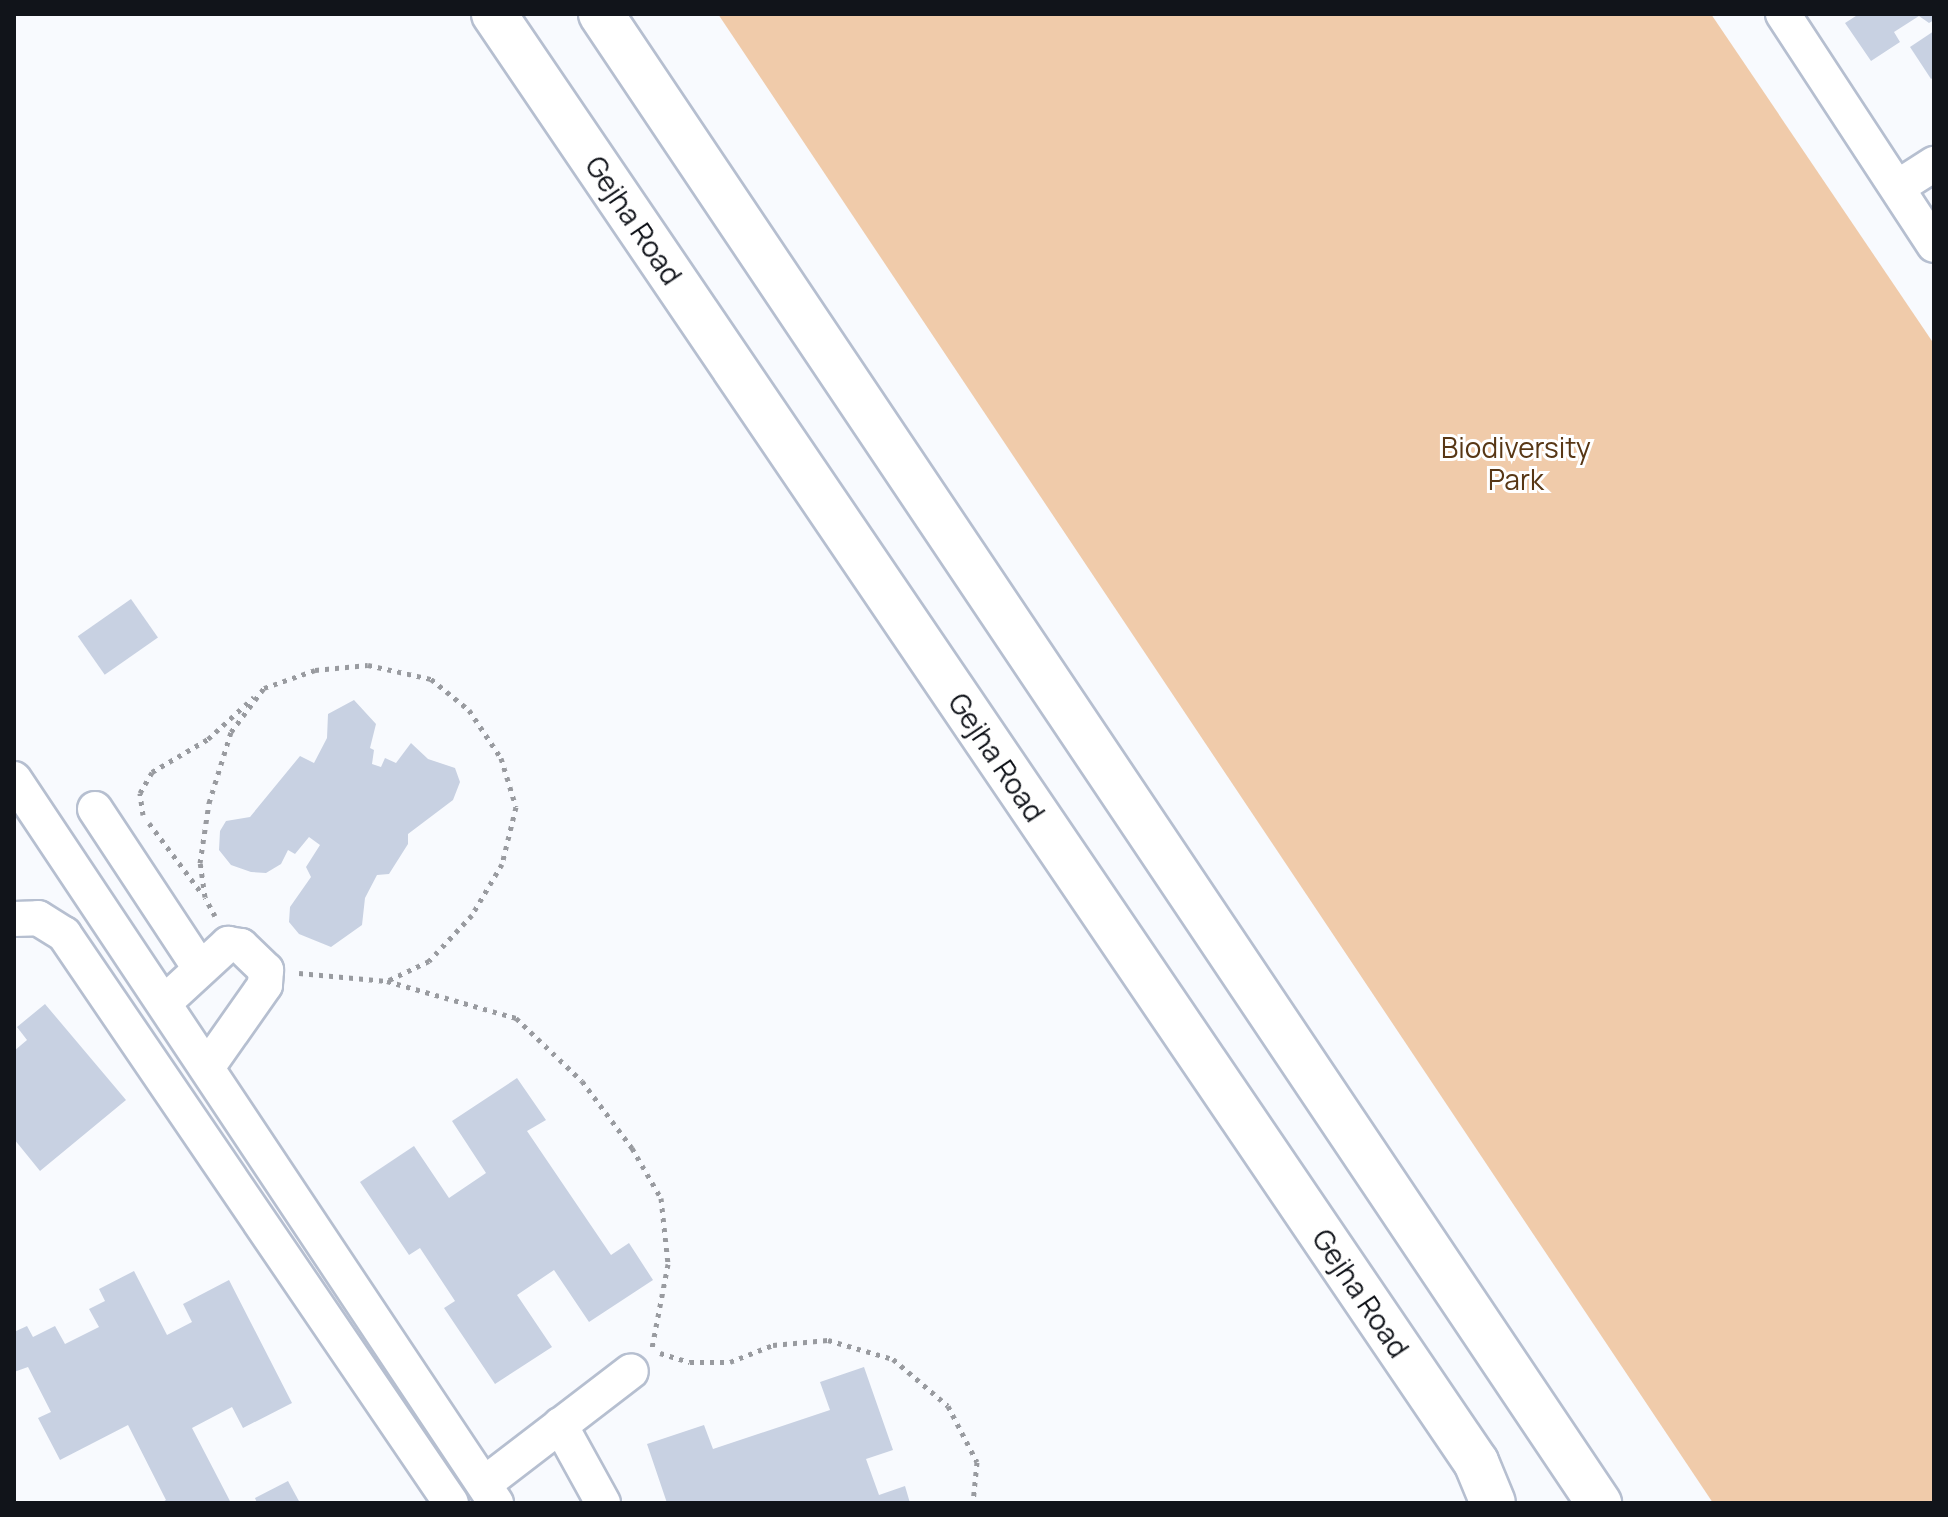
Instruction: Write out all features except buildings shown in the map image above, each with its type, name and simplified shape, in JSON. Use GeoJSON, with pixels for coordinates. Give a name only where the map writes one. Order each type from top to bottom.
{"type":"FeatureCollection","features":[{"type":"Feature","properties":{"kind":"street","name":"Gejha Road"},"geometry":{"type":"LineString","coordinates":[[494,14],[1476,1462],[1493,1503]]}},
{"type":"Feature","properties":{"kind":"street"},"geometry":{"type":"LineString","coordinates":[[601,14],[1585,1474],[1599,1503]]}},
{"type":"Feature","properties":{"kind":"street"},"geometry":{"type":"LineString","coordinates":[[1783,14],[1934,245]]}},
{"type":"Feature","properties":{"kind":"street"},"geometry":{"type":"LineString","coordinates":[[1898,187],[1934,164]]}},
{"type":"Feature","properties":{"kind":"street"},"geometry":{"type":"LineString","coordinates":[[14,779],[208,1066],[490,1494],[560,1425],[641,1361]]}},
{"type":"Feature","properties":{"kind":"street"},"geometry":{"type":"LineString","coordinates":[[95,809],[199,967]]}},
{"type":"Feature","properties":{"kind":"street"},"geometry":{"type":"LineString","coordinates":[[14,919],[38,918],[64,934],[451,1503]]}},
{"type":"Feature","properties":{"kind":"street"},"geometry":{"type":"LineString","coordinates":[[165,1002],[199,967],[228,944],[241,946],[266,970],[265,985],[208,1066]]}},
{"type":"Feature","properties":{"kind":"street"},"geometry":{"type":"LineString","coordinates":[[560,1425],[603,1503]]}},
{"type":"Feature","properties":{"kind":"path"},"geometry":{"type":"LineString","coordinates":[[228,944],[205,897],[142,813],[140,793],[152,772],[208,739],[264,688],[315,670],[368,665],[431,679],[469,710],[501,758],[516,807],[502,864],[472,915],[429,961],[387,981]]}},
{"type":"Feature","properties":{"kind":"path"},"geometry":{"type":"LineString","coordinates":[[205,897],[200,863],[209,803],[231,732],[264,688]]}},
{"type":"Feature","properties":{"kind":"path"},"geometry":{"type":"LineString","coordinates":[[266,970],[387,981],[516,1018],[582,1081],[632,1148],[661,1198],[668,1264],[641,1361],[730,1362],[773,1345],[828,1340],[893,1359],[948,1406],[977,1462],[973,1503]]}},
{"type":"Feature","properties":{"kind":"green space","name":"Biodiversity Park"},"geometry":{"type":"Polygon","coordinates":[[[718,14],[1711,14],[1934,344],[1934,1503],[1713,1503],[718,14]]]}}]}
